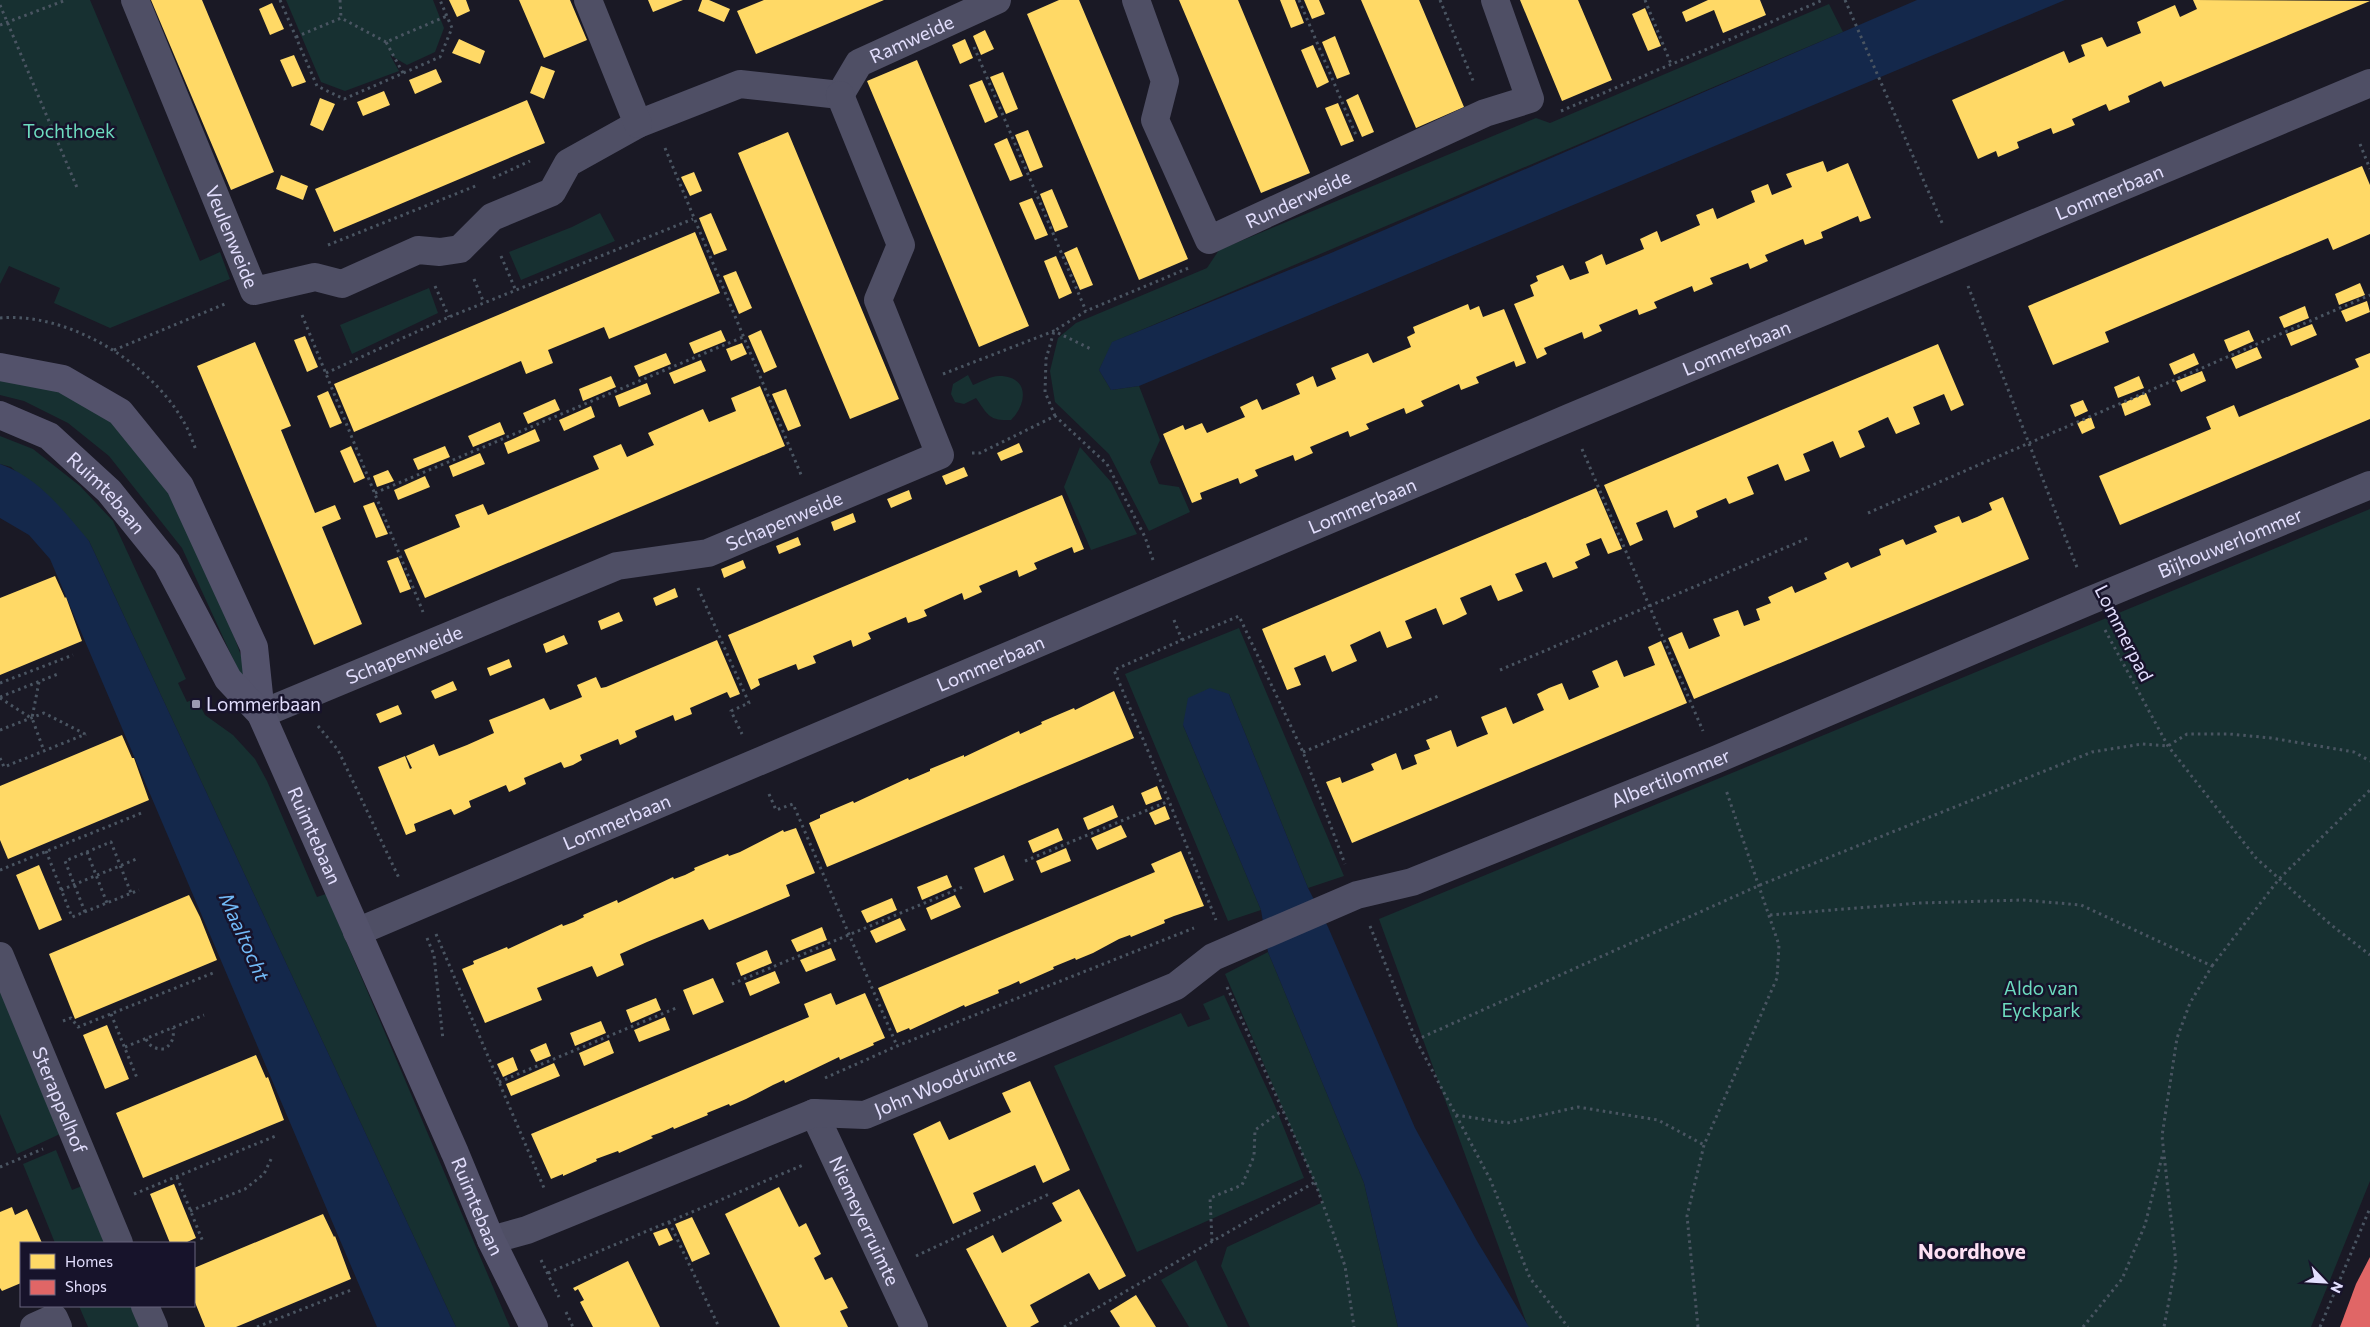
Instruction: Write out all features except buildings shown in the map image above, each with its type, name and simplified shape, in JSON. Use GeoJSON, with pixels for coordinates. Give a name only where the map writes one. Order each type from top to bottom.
{"type":"FeatureCollection","features":[{"type":"Feature","properties":{"kind":"street","name":"Veulenweide"},"geometry":{"type":"LineString","coordinates":[[135,0],[254,291],[315,277],[342,284],[418,250],[440,252],[460,249],[492,217],[552,192],[568,163]]}},
{"type":"Feature","properties":{"kind":"street"},"geometry":{"type":"LineString","coordinates":[[588,0],[646,122]]}},
{"type":"Feature","properties":{"kind":"street","name":"Ramweide"},"geometry":{"type":"LineString","coordinates":[[840,95],[859,63],[997,0]]}},
{"type":"Feature","properties":{"kind":"street"},"geometry":{"type":"LineString","coordinates":[[1136,0],[1165,81],[1155,120],[1209,240]]}},
{"type":"Feature","properties":{"kind":"street"},"geometry":{"type":"LineString","coordinates":[[1495,0],[1530,99]]}},
{"type":"Feature","properties":{"kind":"street","name":"Lommerbaan"},"geometry":{"type":"LineString","coordinates":[[357,932],[1163,592],[1569,418],[2370,83]]}},
{"type":"Feature","properties":{"kind":"street"},"geometry":{"type":"LineString","coordinates":[[568,163],[646,122],[740,84],[840,95],[902,245],[878,300],[940,455]]}},
{"type":"Feature","properties":{"kind":"street","name":"Runderweide"},"geometry":{"type":"LineString","coordinates":[[1209,240],[1485,113],[1530,99]]}},
{"type":"Feature","properties":{"kind":"street"},"geometry":{"type":"LineString","coordinates":[[0,367],[62,379],[120,412],[180,486],[254,647],[260,714]]}},
{"type":"Feature","properties":{"kind":"street","name":"Ruimtebaan"},"geometry":{"type":"LineString","coordinates":[[0,415],[49,436],[109,490],[167,563],[228,679],[260,714],[455,1152],[491,1240],[534,1327]]}},
{"type":"Feature","properties":{"kind":"street","name":"Schapenweide"},"geometry":{"type":"LineString","coordinates":[[260,714],[617,566],[708,553],[940,455]]}},
{"type":"Feature","properties":{"kind":"street","name":"Bijhouwerlommer"},"geometry":{"type":"LineString","coordinates":[[2090,601],[2370,485]]}},
{"type":"Feature","properties":{"kind":"street","name":"Albertilommer"},"geometry":{"type":"LineString","coordinates":[[1229,950],[1357,895],[1412,882],[1715,760],[2090,601]]}},
{"type":"Feature","properties":{"kind":"street","name":"John Woodruimte"},"geometry":{"type":"LineString","coordinates":[[491,1240],[527,1230],[556,1216],[814,1113],[866,1115],[1176,986],[1229,950]]}},
{"type":"Feature","properties":{"kind":"street","name":"Sterappelhof"},"geometry":{"type":"LineString","coordinates":[[0,956],[119,1242]]}},
{"type":"Feature","properties":{"kind":"street","name":"Niemeyerruimte"},"geometry":{"type":"LineString","coordinates":[[814,1113],[914,1327]]}},
{"type":"Feature","properties":{"kind":"street"},"geometry":{"type":"LineString","coordinates":[[145,1307],[154,1327]]}},
{"type":"Feature","properties":{"kind":"street"},"geometry":{"type":"LineString","coordinates":[[34,1327],[54,1318],[58,1327]]}},
{"type":"Feature","properties":{"kind":"path"},"geometry":{"type":"LineString","coordinates":[[0,25],[66,0]]}},
{"type":"Feature","properties":{"kind":"path"},"geometry":{"type":"LineString","coordinates":[[280,0],[317,86],[344,99],[440,57],[452,28],[440,0]]}},
{"type":"Feature","properties":{"kind":"path"},"geometry":{"type":"LineString","coordinates":[[340,0],[341,18]]}},
{"type":"Feature","properties":{"kind":"path"},"geometry":{"type":"LineString","coordinates":[[1300,0],[1369,166]]}},
{"type":"Feature","properties":{"kind":"path"},"geometry":{"type":"LineString","coordinates":[[1440,0],[1485,113]]}},
{"type":"Feature","properties":{"kind":"path"},"geometry":{"type":"LineString","coordinates":[[1645,0],[1672,64]]}},
{"type":"Feature","properties":{"kind":"path"},"geometry":{"type":"LineString","coordinates":[[1530,99],[1550,115],[1823,0]]}},
{"type":"Feature","properties":{"kind":"path","name":"Lommerpad"},"geometry":{"type":"LineString","coordinates":[[1845,1],[1957,256],[2030,441],[2090,601],[2168,746],[2256,858],[2330,924],[2370,955]]}},
{"type":"Feature","properties":{"kind":"path"},"geometry":{"type":"LineString","coordinates":[[0,5],[78,190]]}},
{"type":"Feature","properties":{"kind":"path"},"geometry":{"type":"LineString","coordinates":[[386,42],[446,16]]}},
{"type":"Feature","properties":{"kind":"path"},"geometry":{"type":"LineString","coordinates":[[961,17],[1086,311]]}},
{"type":"Feature","properties":{"kind":"path"},"geometry":{"type":"LineString","coordinates":[[296,37],[341,18]]}},
{"type":"Feature","properties":{"kind":"path"},"geometry":{"type":"LineString","coordinates":[[341,18],[386,42],[403,74]]}},
{"type":"Feature","properties":{"kind":"path"},"geometry":{"type":"LineString","coordinates":[[646,122],[693,219],[815,508]]}},
{"type":"Feature","properties":{"kind":"path"},"geometry":{"type":"LineString","coordinates":[[2360,144],[2370,169]]}},
{"type":"Feature","properties":{"kind":"path"},"geometry":{"type":"LineString","coordinates":[[488,180],[555,150],[568,163]]}},
{"type":"Feature","properties":{"kind":"path"},"geometry":{"type":"LineString","coordinates":[[315,277],[326,246],[480,184]]}},
{"type":"Feature","properties":{"kind":"path"},"geometry":{"type":"LineString","coordinates":[[326,373],[449,317],[693,219]]}},
{"type":"Feature","properties":{"kind":"path"},"geometry":{"type":"LineString","coordinates":[[913,386],[1054,331],[1086,311],[1198,264],[1209,240]]}},
{"type":"Feature","properties":{"kind":"path"},"geometry":{"type":"LineString","coordinates":[[289,282],[434,641]]}},
{"type":"Feature","properties":{"kind":"path"},"geometry":{"type":"LineString","coordinates":[[114,350],[254,291]]}},
{"type":"Feature","properties":{"kind":"path"},"geometry":{"type":"LineString","coordinates":[[1868,513],[2030,441],[2370,295]]}},
{"type":"Feature","properties":{"kind":"path"},"geometry":{"type":"LineString","coordinates":[[0,318],[16,316],[65,327],[114,350],[151,380],[171,402],[183,419],[198,455]]}},
{"type":"Feature","properties":{"kind":"path"},"geometry":{"type":"LineString","coordinates":[[1054,331],[1093,350]]}},
{"type":"Feature","properties":{"kind":"path"},"geometry":{"type":"LineString","coordinates":[[1054,331],[1046,358],[1045,392],[1055,416],[1107,464],[1145,537],[1163,592],[1182,640]]}},
{"type":"Feature","properties":{"kind":"path"},"geometry":{"type":"LineString","coordinates":[[375,493],[743,337]]}},
{"type":"Feature","properties":{"kind":"path"},"geometry":{"type":"LineString","coordinates":[[940,455],[980,453],[1055,416]]}},
{"type":"Feature","properties":{"kind":"path"},"geometry":{"type":"LineString","coordinates":[[1569,418],[1715,760],[1760,885],[1779,945],[1777,978],[1704,1145],[1687,1216],[1698,1327]]}},
{"type":"Feature","properties":{"kind":"path"},"geometry":{"type":"LineString","coordinates":[[1500,670],[1808,538]]}},
{"type":"Feature","properties":{"kind":"path"},"geometry":{"type":"LineString","coordinates":[[684,556],[749,703],[731,711],[776,810],[793,804],[897,1046]]}},
{"type":"Feature","properties":{"kind":"path"},"geometry":{"type":"LineString","coordinates":[[1354,1327],[1344,1266],[1315,1182],[1282,1110],[1229,950],[1114,670],[1239,616],[1303,752],[1357,895],[1416,1040],[1490,1179],[1530,1278],[1568,1327]]}},
{"type":"Feature","properties":{"kind":"path"},"geometry":{"type":"LineString","coordinates":[[0,683],[73,655]]}},
{"type":"Feature","properties":{"kind":"path"},"geometry":{"type":"LineString","coordinates":[[0,698],[58,674]]}},
{"type":"Feature","properties":{"kind":"path"},"geometry":{"type":"LineString","coordinates":[[39,682],[32,718],[44,751]]}},
{"type":"Feature","properties":{"kind":"path"},"geometry":{"type":"LineString","coordinates":[[302,695],[321,733],[338,750],[419,907],[556,1216]]}},
{"type":"Feature","properties":{"kind":"path"},"geometry":{"type":"LineString","coordinates":[[1303,752],[1441,695]]}},
{"type":"Feature","properties":{"kind":"path"},"geometry":{"type":"LineString","coordinates":[[0,698],[32,718]]}},
{"type":"Feature","properties":{"kind":"path"},"geometry":{"type":"LineString","coordinates":[[0,730],[44,713],[86,734],[4,767],[0,758]]}},
{"type":"Feature","properties":{"kind":"path"},"geometry":{"type":"LineString","coordinates":[[1416,1040],[1760,885],[2092,752],[2142,744],[2168,746],[2187,734],[2229,734],[2354,752],[2370,761]]}},
{"type":"Feature","properties":{"kind":"path"},"geometry":{"type":"LineString","coordinates":[[2164,1327],[2176,1263],[2162,1136],[2177,1038],[2190,1003],[2212,966],[2279,879],[2370,790]]}},
{"type":"Feature","properties":{"kind":"path"},"geometry":{"type":"LineString","coordinates":[[1025,862],[1169,801]]}},
{"type":"Feature","properties":{"kind":"path"},"geometry":{"type":"LineString","coordinates":[[0,870],[144,812]]}},
{"type":"Feature","properties":{"kind":"path"},"geometry":{"type":"LineString","coordinates":[[85,912],[65,861],[111,842],[131,893]]}},
{"type":"Feature","properties":{"kind":"path"},"geometry":{"type":"LineString","coordinates":[[46,851],[72,917],[139,890]]}},
{"type":"Feature","properties":{"kind":"path"},"geometry":{"type":"LineString","coordinates":[[87,852],[107,903]]}},
{"type":"Feature","properties":{"kind":"path"},"geometry":{"type":"LineString","coordinates":[[61,890],[139,858]]}},
{"type":"Feature","properties":{"kind":"path"},"geometry":{"type":"LineString","coordinates":[[732,984],[965,886]]}},
{"type":"Feature","properties":{"kind":"path"},"geometry":{"type":"LineString","coordinates":[[1770,915],[1920,903],[2014,900],[2081,904],[2212,966]]}},
{"type":"Feature","properties":{"kind":"path"},"geometry":{"type":"LineString","coordinates":[[419,907],[434,955],[444,1044]]}},
{"type":"Feature","properties":{"kind":"path"},"geometry":{"type":"LineString","coordinates":[[1206,923],[1216,919]]}},
{"type":"Feature","properties":{"kind":"path"},"geometry":{"type":"LineString","coordinates":[[824,1079],[897,1046],[1197,926]]}},
{"type":"Feature","properties":{"kind":"path"},"geometry":{"type":"LineString","coordinates":[[33,1034],[71,1018],[78,1027],[213,973]]}},
{"type":"Feature","properties":{"kind":"path"},"geometry":{"type":"LineString","coordinates":[[498,1082],[676,1008]]}},
{"type":"Feature","properties":{"kind":"path"},"geometry":{"type":"LineString","coordinates":[[111,1014],[137,1078]]}},
{"type":"Feature","properties":{"kind":"path"},"geometry":{"type":"LineString","coordinates":[[125,1047],[204,1015]]}},
{"type":"Feature","properties":{"kind":"path"},"geometry":{"type":"LineString","coordinates":[[146,1039],[149,1046],[156,1049],[165,1049],[172,1043],[174,1037],[173,1028]]}},
{"type":"Feature","properties":{"kind":"path"},"geometry":{"type":"LineString","coordinates":[[1456,1115],[1507,1123],[1578,1107],[1658,1120],[1704,1145]]}},
{"type":"Feature","properties":{"kind":"path"},"geometry":{"type":"LineString","coordinates":[[1212,1241],[1210,1198],[1242,1185],[1254,1156],[1255,1130],[1282,1110]]}},
{"type":"Feature","properties":{"kind":"path"},"geometry":{"type":"LineString","coordinates":[[0,1167],[74,1135]]}},
{"type":"Feature","properties":{"kind":"path"},"geometry":{"type":"LineString","coordinates":[[104,1206],[278,1135]]}},
{"type":"Feature","properties":{"kind":"path"},"geometry":{"type":"LineString","coordinates":[[2084,1327],[2122,1279],[2145,1224],[2163,1150]]}},
{"type":"Feature","properties":{"kind":"path"},"geometry":{"type":"LineString","coordinates":[[548,1273],[832,1152]]}},
{"type":"Feature","properties":{"kind":"path"},"geometry":{"type":"LineString","coordinates":[[190,1211],[245,1189],[264,1174],[272,1157]]}},
{"type":"Feature","properties":{"kind":"path"},"geometry":{"type":"LineString","coordinates":[[177,1177],[203,1242]]}},
{"type":"Feature","properties":{"kind":"path"},"geometry":{"type":"LineString","coordinates":[[1064,1327],[1315,1182]]}},
{"type":"Feature","properties":{"kind":"path"},"geometry":{"type":"LineString","coordinates":[[887,1270],[1049,1194]]}},
{"type":"Feature","properties":{"kind":"path"},"geometry":{"type":"LineString","coordinates":[[2320,1327],[2370,1208]]}},
{"type":"Feature","properties":{"kind":"path"},"geometry":{"type":"LineString","coordinates":[[670,1222],[718,1325]]}},
{"type":"Feature","properties":{"kind":"path"},"geometry":{"type":"LineString","coordinates":[[527,1230],[573,1327]]}},
{"type":"Feature","properties":{"kind":"path"},"geometry":{"type":"LineString","coordinates":[[257,1327],[350,1290]]}},
{"type":"Feature","properties":{"kind":"green space","name":"Tochthoek"},"geometry":{"type":"Polygon","coordinates":[[[0,0],[90,0],[200,261],[220,252],[230,279],[110,328],[54,303],[60,288],[9,266],[0,284],[0,0]]]}},
{"type":"Feature","properties":{"kind":"green space"},"geometry":{"type":"Polygon","coordinates":[[[286,0],[433,0],[444,28],[435,52],[407,65],[390,55],[399,71],[345,91],[321,82],[286,0]]]}},
{"type":"Feature","properties":{"kind":"green space"},"geometry":{"type":"Polygon","coordinates":[[[1829,4],[1843,32],[1113,342],[1099,370],[1111,390],[1139,386],[1160,440],[1150,462],[1159,484],[1179,487],[1190,512],[1149,531],[1109,454],[1055,402],[1050,371],[1058,338],[1076,323],[1207,268],[1219,250],[1536,118],[1550,123],[1829,4]]]}},
{"type":"Feature","properties":{"kind":"green space"},"geometry":{"type":"Polygon","coordinates":[[[600,213],[615,241],[521,280],[509,252],[572,227],[600,213]]]}},
{"type":"Feature","properties":{"kind":"green space"},"geometry":{"type":"Polygon","coordinates":[[[429,288],[438,313],[352,354],[340,325],[429,288]]]}},
{"type":"Feature","properties":{"kind":"green space"},"geometry":{"type":"Polygon","coordinates":[[[968,375],[973,385],[996,376],[1009,377],[1016,380],[1023,392],[1023,399],[1017,413],[1011,420],[993,418],[983,409],[976,398],[964,404],[955,402],[951,394],[953,384],[968,375]]]}},
{"type":"Feature","properties":{"kind":"green space"},"geometry":{"type":"Polygon","coordinates":[[[0,376],[52,387],[119,425],[171,485],[220,597],[248,675],[246,679],[240,674],[182,548],[109,456],[68,423],[24,401],[0,395],[0,376]]]}},
{"type":"Feature","properties":{"kind":"green space"},"geometry":{"type":"Polygon","coordinates":[[[0,436],[33,449],[80,486],[113,521],[186,679],[178,683],[187,702],[196,698],[205,715],[233,735],[255,759],[267,781],[317,897],[326,894],[510,1327],[456,1327],[89,541],[11,467],[0,464],[0,436]]]}},
{"type":"Feature","properties":{"kind":"green space"},"geometry":{"type":"Polygon","coordinates":[[[1080,447],[1111,482],[1137,534],[1091,550],[1064,487],[1080,447]]]}},
{"type":"Feature","properties":{"kind":"green space","name":"Aldo van Eyckpark"},"geometry":{"type":"Polygon","coordinates":[[[2370,509],[2370,1181],[2311,1327],[1528,1327],[1379,919],[2370,509]]]}},
{"type":"Feature","properties":{"kind":"green space"},"geometry":{"type":"Polygon","coordinates":[[[1239,628],[1344,876],[1308,888],[1229,694],[1183,725],[1261,910],[1228,921],[1125,674],[1239,628]]]}},
{"type":"Feature","properties":{"kind":"green space"},"geometry":{"type":"Polygon","coordinates":[[[1268,952],[1364,1183],[1398,1327],[1250,1327],[1221,1266],[1227,1247],[1323,1202],[1225,974],[1268,952]]]}},
{"type":"Feature","properties":{"kind":"green space"},"geometry":{"type":"Polygon","coordinates":[[[0,991],[60,1134],[17,1154],[0,1114],[0,991]]]}},
{"type":"Feature","properties":{"kind":"green space"},"geometry":{"type":"Polygon","coordinates":[[[1224,995],[1275,1106],[1304,1178],[1137,1252],[1054,1066],[1181,1013],[1188,1027],[1210,1019],[1203,1004],[1224,995]]]}},
{"type":"Feature","properties":{"kind":"green space"},"geometry":{"type":"Polygon","coordinates":[[[56,1150],[72,1190],[82,1186],[107,1242],[55,1242],[23,1164],[56,1150]]]}},
{"type":"Feature","properties":{"kind":"green space"},"geometry":{"type":"Polygon","coordinates":[[[1196,1260],[1228,1327],[1189,1327],[1161,1280],[1196,1260]]]}},
{"type":"Feature","properties":{"kind":"green space"},"geometry":{"type":"Polygon","coordinates":[[[79,1307],[133,1307],[142,1327],[88,1327],[79,1307]]]}},
{"type":"Feature","properties":{"kind":"water"},"geometry":{"type":"Polygon","coordinates":[[[1917,0],[2065,0],[1139,386],[1111,390],[1099,370],[1112,342],[1331,253],[1917,0]]]}},
{"type":"Feature","properties":{"kind":"water","name":"Maaltocht"},"geometry":{"type":"Polygon","coordinates":[[[0,464],[14,470],[38,486],[60,507],[89,541],[456,1327],[377,1327],[50,559],[29,535],[0,518],[0,464]]]}},
{"type":"Feature","properties":{"kind":"water"},"geometry":{"type":"Polygon","coordinates":[[[1210,688],[1229,694],[1308,888],[1328,927],[1415,1128],[1477,1241],[1529,1327],[1398,1327],[1364,1183],[1268,952],[1261,910],[1183,725],[1188,698],[1210,688]]]}},
{"type":"Feature","properties":{"kind":"place","name":"Lommerbaan"},"geometry":{"type":"Point","coordinates":[196,704]}},
{"type":"Feature","properties":{"kind":"district","name":"Noordhove"},"geometry":{"type":"Point","coordinates":[1972,1252]}}]}
